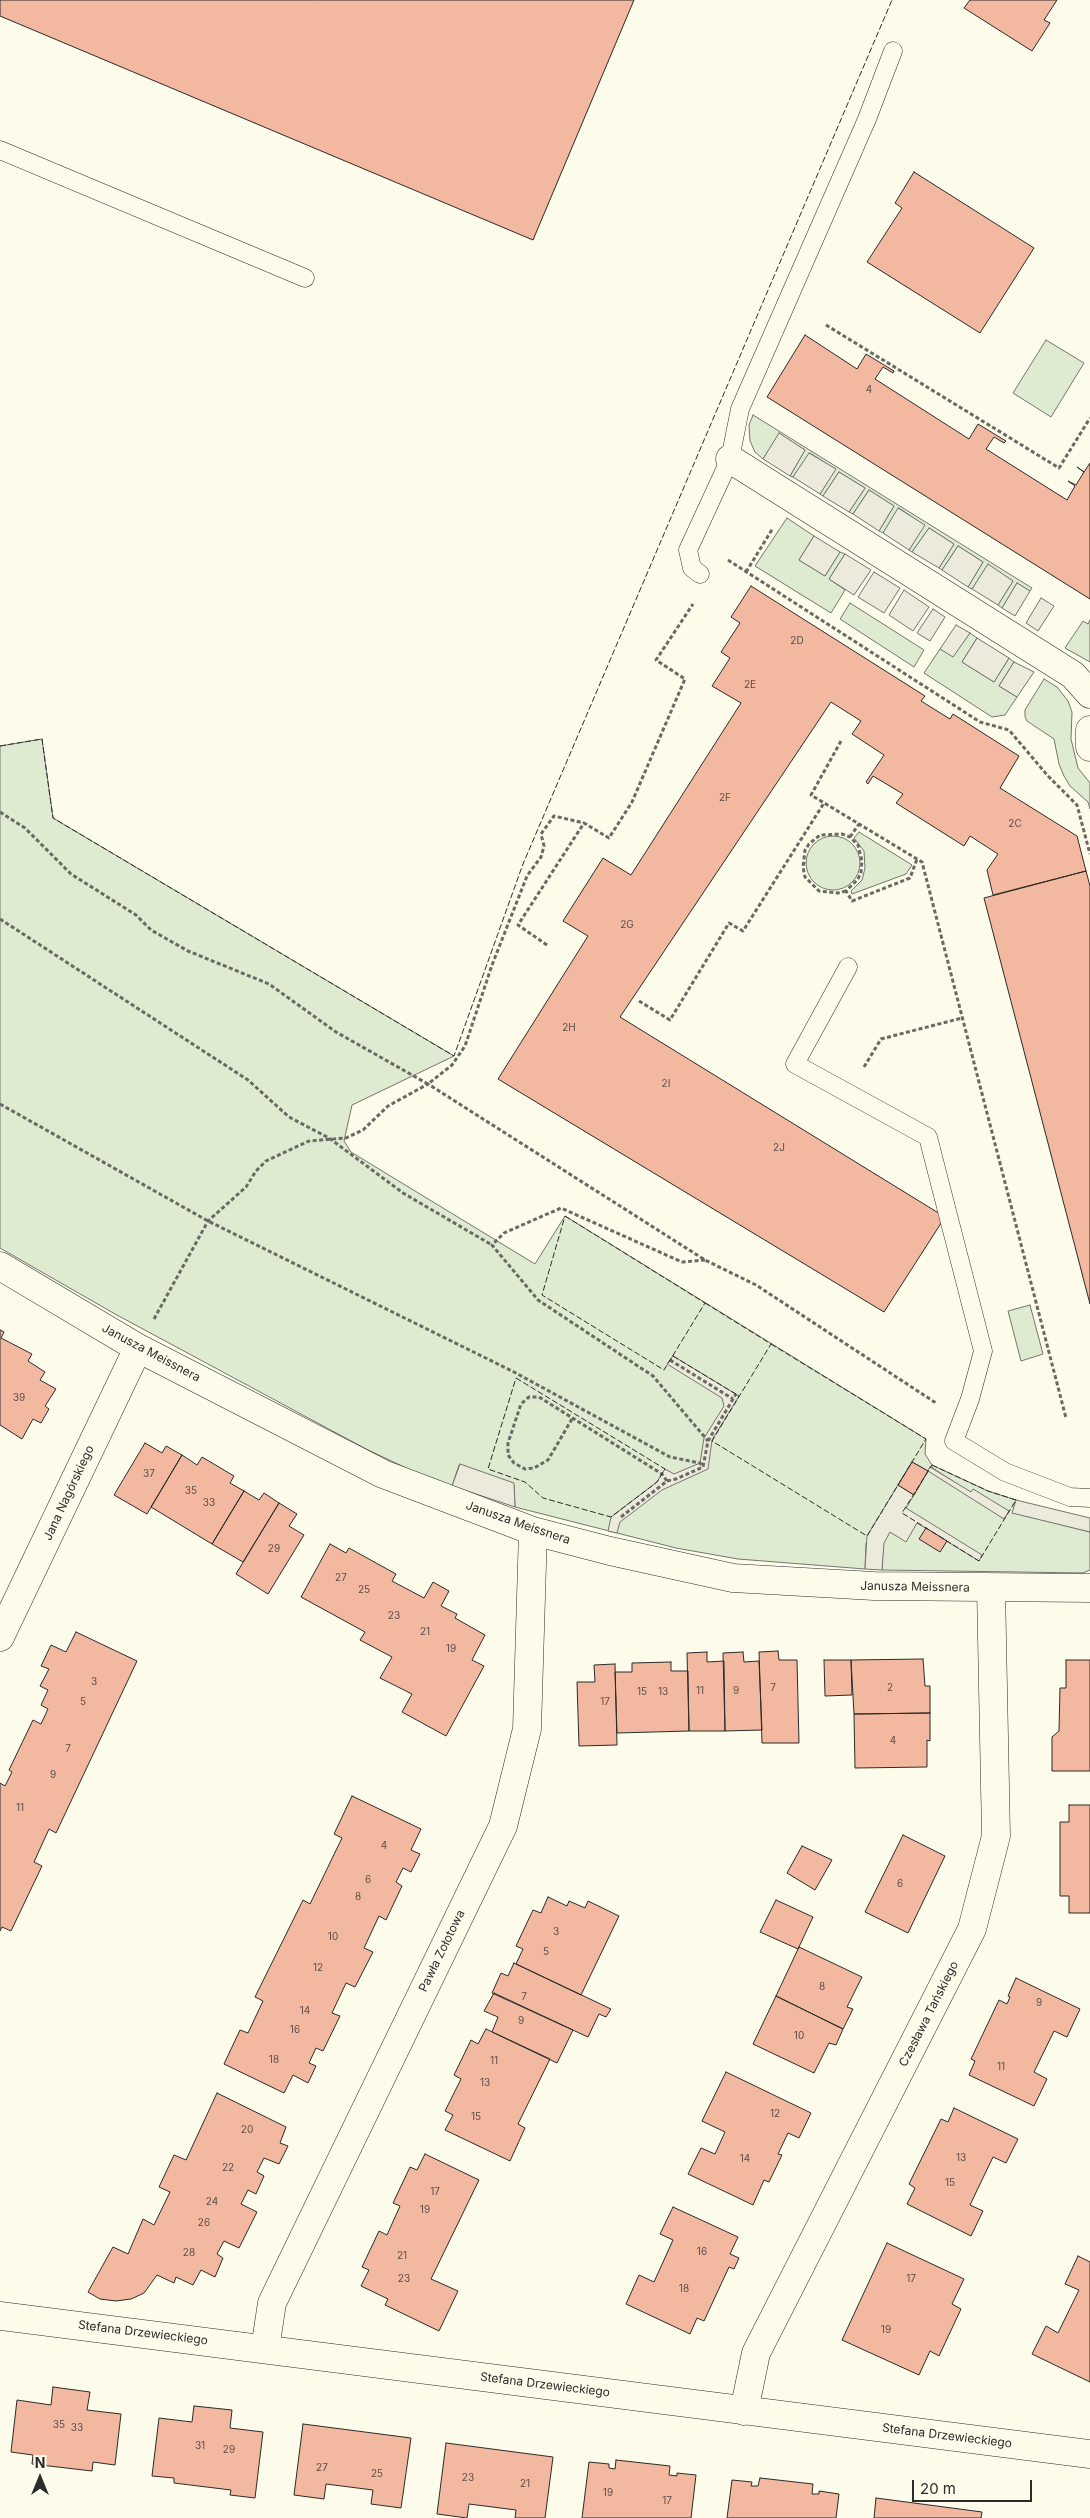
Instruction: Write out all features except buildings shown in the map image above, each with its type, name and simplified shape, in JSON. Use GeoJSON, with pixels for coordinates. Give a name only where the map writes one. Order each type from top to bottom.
{"type":"FeatureCollection","features":[{"type":"Feature","properties":{"kind":"street"},"geometry":{"type":"LineString","coordinates":[[730,459],[1073,675],[1090,694]]}},
{"type":"Feature","properties":{"kind":"street"},"geometry":{"type":"LineString","coordinates":[[1090,730],[1090,747]]}},
{"type":"Feature","properties":{"kind":"street","name":"Janusza Meissnera"},"geometry":{"type":"LineString","coordinates":[[0,1266],[138,1348],[383,1474],[533,1531],[610,1552],[733,1578],[874,1586],[1090,1588]]}},
{"type":"Feature","properties":{"kind":"street","name":"Jana Nagórskiego"},"geometry":{"type":"LineString","coordinates":[[0,1637],[138,1348]]}},
{"type":"Feature","properties":{"kind":"street","name":"Pawła Zołotowa"},"geometry":{"type":"LineString","coordinates":[[265,2349],[272,2303],[503,1826],[527,1728],[533,1531]]}},
{"type":"Feature","properties":{"kind":"street","name":"Czesława Tańskiego"},"geometry":{"type":"LineString","coordinates":[[744,2411],[756,2353],[972,1929],[996,1836],[991,1588]]}},
{"type":"Feature","properties":{"kind":"street","name":"Stefana Drzewieckiego"},"geometry":{"type":"LineString","coordinates":[[0,2316],[1090,2454]]}},
{"type":"Feature","properties":{"kind":"lane"},"geometry":{"type":"LineString","coordinates":[[700,574],[692,568],[688,550],[730,459],[740,409],[867,119],[893,50]]}},
{"type":"Feature","properties":{"kind":"lane"},"geometry":{"type":"LineString","coordinates":[[0,150],[305,278]]}},
{"type":"Feature","properties":{"kind":"lane"},"geometry":{"type":"LineString","coordinates":[[848,967],[795,1064],[928,1137],[983,1351],[970,1399],[954,1441],[1005,1472],[1070,1497],[1090,1498]]}},
{"type":"Feature","properties":{"kind":"path"},"geometry":{"type":"LineString","coordinates":[[826,325],[1060,468],[1090,418]]}},
{"type":"Feature","properties":{"kind":"path"},"geometry":{"type":"LineString","coordinates":[[746,572],[792,498]]}},
{"type":"Feature","properties":{"kind":"path"},"geometry":{"type":"LineString","coordinates":[[723,557],[980,722],[1009,730],[1048,776],[1077,805],[1090,854]]}},
{"type":"Feature","properties":{"kind":"path"},"geometry":{"type":"LineString","coordinates":[[138,1348],[208,1221],[246,1187],[256,1171],[266,1161],[309,1141],[346,1138],[363,1130],[388,1106],[428,1084],[452,1065],[465,1046],[492,965],[527,876],[541,857],[544,846],[541,834],[554,816],[584,823],[609,838],[632,802],[685,679],[656,660],[697,597]]}},
{"type":"Feature","properties":{"kind":"path"},"geometry":{"type":"LineString","coordinates":[[841,741],[811,795],[922,862],[1066,1418]]}},
{"type":"Feature","properties":{"kind":"path"},"geometry":{"type":"LineString","coordinates":[[639,1001],[670,1020],[729,923],[743,931],[824,803]]}},
{"type":"Feature","properties":{"kind":"path"},"geometry":{"type":"LineString","coordinates":[[0,812],[24,828],[72,874],[136,915],[151,930],[188,951],[269,984],[336,1032],[428,1084],[705,1260],[756,1285],[962,1420]]}},
{"type":"Feature","properties":{"kind":"path"},"geometry":{"type":"LineString","coordinates":[[547,945],[518,925],[584,823]]}},
{"type":"Feature","properties":{"kind":"path"},"geometry":{"type":"LineString","coordinates":[[850,837],[859,824]]}},
{"type":"Feature","properties":{"kind":"path"},"geometry":{"type":"LineString","coordinates":[[831,833],[850,837],[861,853],[862,866],[858,879],[846,890],[830,893],[819,890],[805,877],[803,858],[809,844],[820,835],[831,833]]}},
{"type":"Feature","properties":{"kind":"path"},"geometry":{"type":"LineString","coordinates":[[801,839],[809,844]]}},
{"type":"Feature","properties":{"kind":"path"},"geometry":{"type":"LineString","coordinates":[[846,890],[852,900],[910,878],[917,859]]}},
{"type":"Feature","properties":{"kind":"path"},"geometry":{"type":"LineString","coordinates":[[0,920],[248,1080],[289,1117],[329,1138],[403,1193],[492,1245],[538,1300],[653,1376],[708,1440]]}},
{"type":"Feature","properties":{"kind":"path"},"geometry":{"type":"LineString","coordinates":[[848,1093],[881,1039],[962,1018]]}},
{"type":"Feature","properties":{"kind":"path"},"geometry":{"type":"LineString","coordinates":[[0,1104],[208,1221],[514,1372],[670,1457],[700,1463],[703,1467]]}},
{"type":"Feature","properties":{"kind":"path"},"geometry":{"type":"LineString","coordinates":[[492,1245],[504,1233],[561,1208],[682,1262],[705,1260]]}},
{"type":"Feature","properties":{"kind":"path"},"geometry":{"type":"LineString","coordinates":[[670,1360],[733,1399]]}},
{"type":"Feature","properties":{"kind":"path"},"geometry":{"type":"LineString","coordinates":[[703,1467],[708,1440],[736,1394]]}},
{"type":"Feature","properties":{"kind":"path"},"geometry":{"type":"LineString","coordinates":[[572,1419],[548,1460],[534,1468],[525,1469],[514,1463],[508,1454],[508,1442],[520,1404],[529,1397],[539,1397],[662,1474],[667,1481]]}},
{"type":"Feature","properties":{"kind":"path"},"geometry":{"type":"LineString","coordinates":[[616,1520],[667,1481],[703,1467]]}},
{"type":"Feature","properties":{"kind":"green space"},"geometry":{"type":"Polygon","coordinates":[[[1046,340],[1084,363],[1051,417],[1013,393],[1046,340]]]}},
{"type":"Feature","properties":{"kind":"green space"},"geometry":{"type":"Polygon","coordinates":[[[753,415],[1032,588],[1030,591],[1017,583],[1002,608],[998,605],[1013,581],[988,565],[972,589],[968,587],[983,562],[958,546],[942,570],[939,568],[954,544],[929,528],[912,552],[909,550],[924,525],[899,508],[883,533],[879,531],[894,506],[869,490],[853,514],[849,512],[865,488],[839,472],[823,496],[820,494],[835,469],[810,453],[793,477],[790,476],[805,450],[779,434],[763,459],[755,452],[750,441],[749,425],[753,415]]]}},
{"type":"Feature","properties":{"kind":"green space"},"geometry":{"type":"Polygon","coordinates":[[[787,518],[814,536],[799,560],[825,576],[840,552],[845,554],[829,579],[845,590],[831,613],[755,566],[787,518]]]}},
{"type":"Feature","properties":{"kind":"green space"},"geometry":{"type":"Polygon","coordinates":[[[850,603],[924,650],[914,667],[840,619],[850,603]]]}},
{"type":"Feature","properties":{"kind":"green space"},"geometry":{"type":"Polygon","coordinates":[[[1090,620],[1090,662],[1065,648],[1083,621],[1088,624],[1090,620]]]}},
{"type":"Feature","properties":{"kind":"green space"},"geometry":{"type":"Polygon","coordinates":[[[970,633],[977,638],[962,662],[994,682],[1009,658],[1014,662],[999,686],[1017,697],[1005,715],[992,717],[924,673],[940,649],[953,656],[970,633]]]}},
{"type":"Feature","properties":{"kind":"green space"},"geometry":{"type":"Polygon","coordinates":[[[1044,679],[1057,687],[1068,701],[1072,712],[1071,739],[1078,768],[1090,783],[1090,809],[1088,802],[1070,786],[1064,776],[1059,764],[1054,739],[1027,721],[1025,717],[1025,710],[1044,679]]]}},
{"type":"Feature","properties":{"kind":"green space"},"geometry":{"type":"Polygon","coordinates":[[[42,739],[53,818],[454,1056],[352,1105],[344,1141],[351,1152],[535,1264],[565,1216],[926,1439],[925,1454],[932,1465],[988,1491],[1016,1500],[1013,1512],[1090,1532],[1090,1570],[1083,1573],[882,1570],[883,1543],[866,1543],[865,1569],[738,1559],[676,1548],[515,1507],[514,1485],[459,1465],[452,1486],[423,1476],[366,1449],[115,1314],[0,1248],[0,746],[42,739]],[[912,1462],[898,1485],[914,1494],[928,1471],[912,1462]],[[931,1467],[1004,1519],[1009,1511],[971,1493],[931,1467]]]}},
{"type":"Feature","properties":{"kind":"green space"},"geometry":{"type":"Polygon","coordinates":[[[859,832],[912,865],[906,874],[852,894],[851,891],[862,880],[865,868],[864,851],[854,838],[859,832]]]}},
{"type":"Feature","properties":{"kind":"green space"},"geometry":{"type":"Polygon","coordinates":[[[833,836],[843,838],[852,844],[858,853],[860,863],[858,873],[852,882],[843,888],[833,890],[823,888],[814,882],[808,873],[806,863],[808,853],[814,844],[823,838],[833,836]]]}},
{"type":"Feature","properties":{"kind":"green space"},"geometry":{"type":"Polygon","coordinates":[[[1030,1305],[1043,1354],[1021,1361],[1008,1311],[1030,1305]]]}},
{"type":"Feature","properties":{"kind":"shaded area"},"geometry":{"type":"Polygon","coordinates":[[[779,433],[805,450],[790,476],[763,459],[779,433]]]}},
{"type":"Feature","properties":{"kind":"shaded area"},"geometry":{"type":"Polygon","coordinates":[[[809,453],[836,469],[820,494],[793,477],[809,453]]]}},
{"type":"Feature","properties":{"kind":"shaded area"},"geometry":{"type":"Polygon","coordinates":[[[839,472],[865,488],[849,512],[823,496],[839,472]]]}},
{"type":"Feature","properties":{"kind":"shaded area"},"geometry":{"type":"Polygon","coordinates":[[[869,490],[894,506],[879,531],[853,514],[869,490]]]}},
{"type":"Feature","properties":{"kind":"shaded area"},"geometry":{"type":"Polygon","coordinates":[[[898,508],[925,525],[909,550],[883,533],[898,508]]]}},
{"type":"Feature","properties":{"kind":"shaded area"},"geometry":{"type":"Polygon","coordinates":[[[929,528],[954,544],[939,568],[912,552],[929,528]]]}},
{"type":"Feature","properties":{"kind":"shaded area"},"geometry":{"type":"Polygon","coordinates":[[[814,536],[840,552],[825,576],[799,560],[814,536]]]}},
{"type":"Feature","properties":{"kind":"shaded area"},"geometry":{"type":"Polygon","coordinates":[[[958,546],[983,562],[968,587],[942,570],[958,546]]]}},
{"type":"Feature","properties":{"kind":"shaded area"},"geometry":{"type":"Polygon","coordinates":[[[845,554],[871,570],[854,595],[829,579],[845,554]]]}},
{"type":"Feature","properties":{"kind":"shaded area"},"geometry":{"type":"Polygon","coordinates":[[[988,564],[1013,581],[998,605],[972,589],[988,564]]]}},
{"type":"Feature","properties":{"kind":"shaded area"},"geometry":{"type":"Polygon","coordinates":[[[874,572],[900,588],[884,613],[858,597],[874,572]]]}},
{"type":"Feature","properties":{"kind":"shaded area"},"geometry":{"type":"Polygon","coordinates":[[[1017,583],[1030,591],[1015,616],[1002,608],[1017,583]]]}},
{"type":"Feature","properties":{"kind":"shaded area"},"geometry":{"type":"Polygon","coordinates":[[[904,590],[929,607],[913,631],[889,615],[904,590]]]}},
{"type":"Feature","properties":{"kind":"shaded area"},"geometry":{"type":"Polygon","coordinates":[[[1041,598],[1054,606],[1038,631],[1026,623],[1041,598]]]}},
{"type":"Feature","properties":{"kind":"shaded area"},"geometry":{"type":"Polygon","coordinates":[[[933,609],[945,617],[930,641],[917,633],[933,609]]]}},
{"type":"Feature","properties":{"kind":"shaded area"},"geometry":{"type":"Polygon","coordinates":[[[956,625],[970,633],[953,657],[940,649],[956,625]]]}},
{"type":"Feature","properties":{"kind":"shaded area"},"geometry":{"type":"Polygon","coordinates":[[[977,638],[1009,658],[994,682],[962,662],[977,638]]]}},
{"type":"Feature","properties":{"kind":"shaded area"},"geometry":{"type":"Polygon","coordinates":[[[1014,662],[1034,672],[1017,697],[999,686],[1014,662]]]}},
{"type":"Feature","properties":{"kind":"shaded area"},"geometry":{"type":"Polygon","coordinates":[[[673,1356],[739,1396],[712,1440],[708,1469],[662,1490],[620,1522],[617,1533],[608,1531],[611,1517],[657,1482],[665,1469],[674,1474],[700,1463],[704,1438],[724,1406],[722,1398],[667,1364],[673,1356]]]}},
{"type":"Feature","properties":{"kind":"shaded area"},"geometry":{"type":"Polygon","coordinates":[[[460,1464],[514,1483],[515,1507],[452,1486],[460,1464]]]}},
{"type":"Feature","properties":{"kind":"shaded area"},"geometry":{"type":"Polygon","coordinates":[[[930,1467],[971,1492],[973,1489],[1009,1511],[1004,1519],[928,1471],[930,1467]]]}},
{"type":"Feature","properties":{"kind":"shaded area"},"geometry":{"type":"Polygon","coordinates":[[[898,1485],[914,1495],[906,1508],[982,1555],[979,1561],[917,1523],[906,1542],[890,1532],[884,1543],[882,1570],[865,1569],[867,1536],[898,1485]]]}},
{"type":"Feature","properties":{"kind":"shaded area"},"geometry":{"type":"Polygon","coordinates":[[[1016,1500],[1090,1518],[1090,1532],[1012,1513],[1016,1500]]]}},
{"type":"Feature","properties":{"kind":"fence"},"geometry":{"type":"LineString","coordinates":[[0,746],[42,739],[53,818],[454,1056],[523,864],[892,0]]}},
{"type":"Feature","properties":{"kind":"fence"},"geometry":{"type":"LineString","coordinates":[[565,1216],[705,1303],[664,1370],[542,1295],[565,1216]]}},
{"type":"Feature","properties":{"kind":"fence"},"geometry":{"type":"LineString","coordinates":[[705,1303],[771,1344]]}},
{"type":"Feature","properties":{"kind":"fence"},"geometry":{"type":"LineString","coordinates":[[771,1344],[926,1439],[867,1536],[712,1441],[771,1344]]}},
{"type":"Feature","properties":{"kind":"fence"},"geometry":{"type":"LineString","coordinates":[[673,1356],[739,1396]]}},
{"type":"Feature","properties":{"kind":"fence"},"geometry":{"type":"LineString","coordinates":[[516,1378],[665,1469],[657,1482],[611,1517],[543,1498],[525,1482],[488,1469],[516,1378]]}},
{"type":"Feature","properties":{"kind":"fence"},"geometry":{"type":"LineString","coordinates":[[932,1465],[988,1491],[1016,1500],[979,1561],[902,1513],[932,1465]]}}]}
